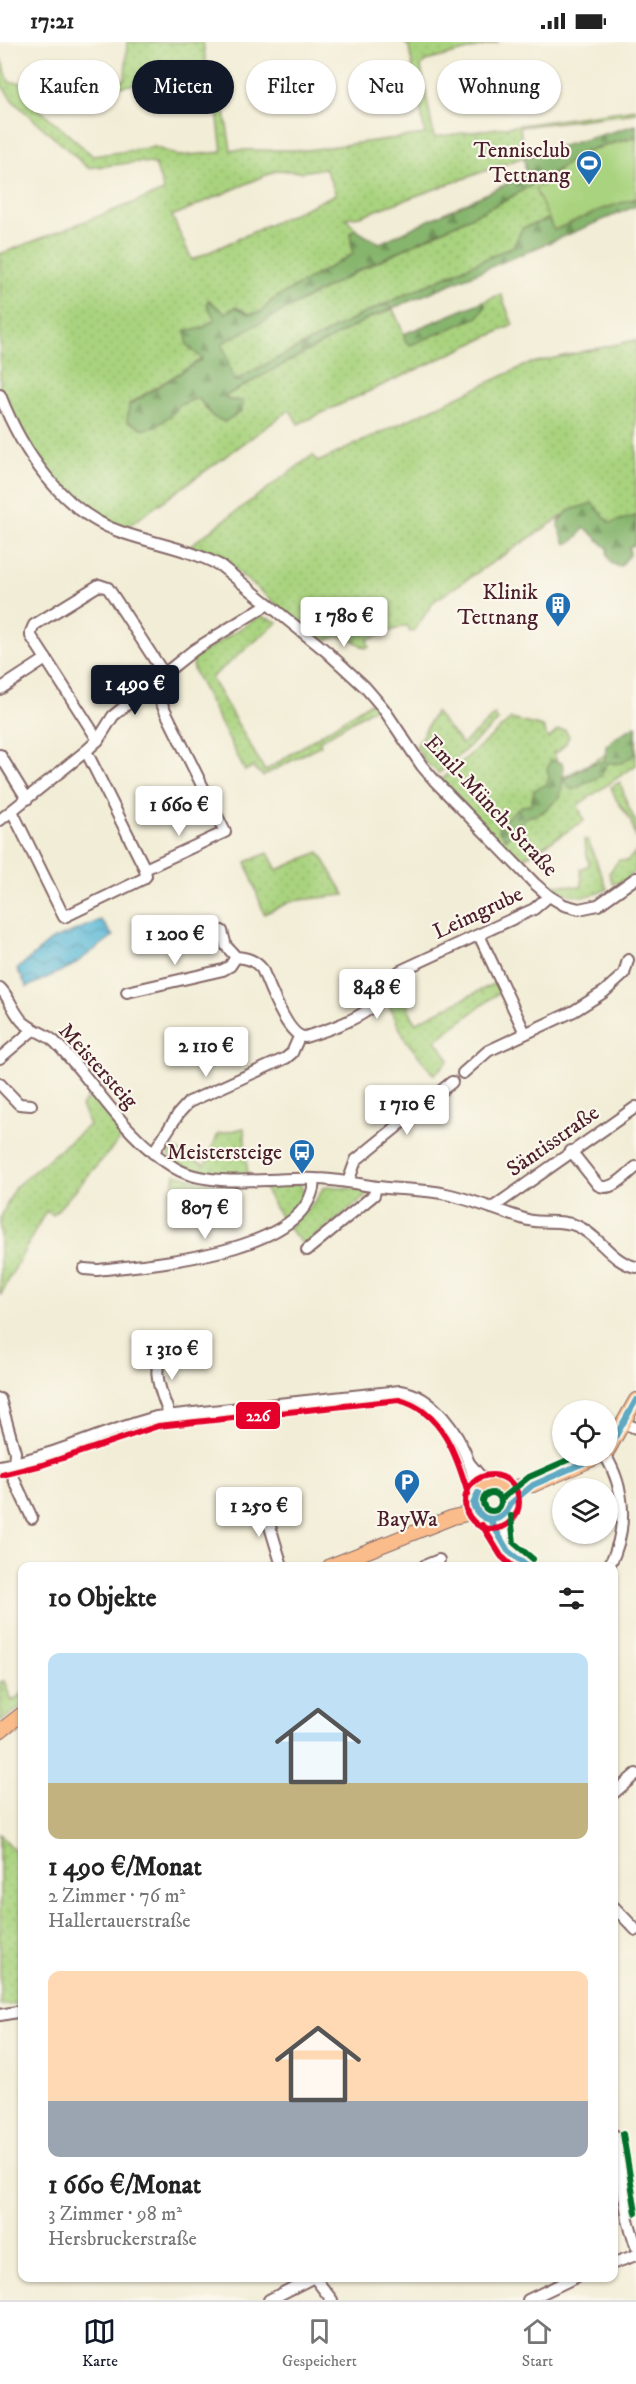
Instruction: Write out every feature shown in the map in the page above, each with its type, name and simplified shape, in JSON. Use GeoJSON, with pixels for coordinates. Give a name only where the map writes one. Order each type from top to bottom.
{"type":"FeatureCollection","features":[{"type":"Feature","properties":{"kind":"main road"},"geometry":{"type":"LineString","coordinates":[[618,1438],[629,1425],[636,1400]]}},
{"type":"Feature","properties":{"kind":"main road"},"geometry":{"type":"LineString","coordinates":[[479,1497],[482,1518],[496,1519],[533,1485],[577,1466]]}},
{"type":"Feature","properties":{"kind":"main road"},"geometry":{"type":"LineString","coordinates":[[340,1562],[453,1517],[496,1484],[504,1488],[509,1496],[510,1504]]}},
{"type":"Feature","properties":{"kind":"main road"},"geometry":{"type":"LineString","coordinates":[[504,1488],[533,1485]]}},
{"type":"Feature","properties":{"kind":"main road"},"geometry":{"type":"LineString","coordinates":[[0,1731],[18,1717]]}},
{"type":"Feature","properties":{"kind":"street","name":"Emil-Münch-Straße"},"geometry":{"type":"LineString","coordinates":[[0,395],[29,453],[61,492],[86,514],[119,532],[200,555],[232,573],[326,651],[365,687],[422,766],[516,866],[549,896],[575,908],[591,907],[609,899],[636,878]]}},
{"type":"Feature","properties":{"kind":"street"},"geometry":{"type":"LineString","coordinates":[[98,740],[31,636],[32,628],[94,587],[103,585],[108,588],[164,674]]}},
{"type":"Feature","properties":{"kind":"street"},"geometry":{"type":"LineString","coordinates":[[0,820],[86,751],[98,740],[112,716],[164,674],[194,650],[268,604]]}},
{"type":"Feature","properties":{"kind":"street"},"geometry":{"type":"LineString","coordinates":[[0,689],[46,659]]}},
{"type":"Feature","properties":{"kind":"street"},"geometry":{"type":"LineString","coordinates":[[145,869],[225,832],[152,684]]}},
{"type":"Feature","properties":{"kind":"street"},"geometry":{"type":"LineString","coordinates":[[12,811],[64,917],[143,879],[146,876],[145,869],[86,751]]}},
{"type":"Feature","properties":{"kind":"street"},"geometry":{"type":"LineString","coordinates":[[0,755],[27,799]]}},
{"type":"Feature","properties":{"kind":"street","name":"Leimgrube"},"geometry":{"type":"LineString","coordinates":[[299,1037],[311,1035],[364,1012],[375,1005],[400,971],[534,909],[549,896]]}},
{"type":"Feature","properties":{"kind":"street"},"geometry":{"type":"LineString","coordinates":[[153,1153],[189,1101],[286,1058],[292,1053],[299,1037],[287,1024],[262,969],[256,962],[236,957],[226,946],[222,931]]}},
{"type":"Feature","properties":{"kind":"street"},"geometry":{"type":"LineString","coordinates":[[479,935],[525,1032]]}},
{"type":"Feature","properties":{"kind":"street"},"geometry":{"type":"LineString","coordinates":[[127,992],[223,970],[230,966],[236,957]]}},
{"type":"Feature","properties":{"kind":"street"},"geometry":{"type":"LineString","coordinates":[[463,1073],[488,1051],[574,1011],[604,992],[624,974],[628,960]]}},
{"type":"Feature","properties":{"kind":"street","name":"Meistersteig"},"geometry":{"type":"LineString","coordinates":[[0,988],[15,1012],[33,1030],[44,1033],[55,1042],[87,1077],[129,1130],[153,1153],[177,1170],[227,1180],[314,1179],[444,1194],[529,1220],[567,1222],[599,1241],[622,1263],[636,1267]]}},
{"type":"Feature","properties":{"kind":"street"},"geometry":{"type":"LineString","coordinates":[[0,1058],[33,1030]]}},
{"type":"Feature","properties":{"kind":"street"},"geometry":{"type":"LineString","coordinates":[[348,1182],[356,1160],[452,1082]]}},
{"type":"Feature","properties":{"kind":"street"},"geometry":{"type":"LineString","coordinates":[[0,1084],[18,1104],[31,1105]]}},
{"type":"Feature","properties":{"kind":"street","name":"Säntisstraße"},"geometry":{"type":"LineString","coordinates":[[492,1208],[636,1107]]}},
{"type":"Feature","properties":{"kind":"street"},"geometry":{"type":"LineString","coordinates":[[571,1151],[598,1185],[603,1188],[609,1188],[636,1167]]}},
{"type":"Feature","properties":{"kind":"street"},"geometry":{"type":"LineString","coordinates":[[84,1269],[97,1270],[180,1259],[219,1252],[256,1240],[283,1226],[302,1209],[312,1195],[314,1179]]}},
{"type":"Feature","properties":{"kind":"street"},"geometry":{"type":"LineString","coordinates":[[307,1250],[374,1195],[376,1186]]}},
{"type":"Feature","properties":{"kind":"street"},"geometry":{"type":"LineString","coordinates":[[169,1414],[158,1385],[156,1370],[158,1362],[171,1352],[190,1351]]}},
{"type":"Feature","properties":{"kind":"street"},"geometry":{"type":"LineString","coordinates":[[0,1466],[48,1455],[133,1423],[169,1414],[279,1405],[390,1390],[408,1392],[422,1399],[442,1418],[470,1464],[479,1497]]}},
{"type":"Feature","properties":{"kind":"street"},"geometry":{"type":"LineString","coordinates":[[0,1399],[15,1452],[13,1477],[32,1518]]}},
{"type":"Feature","properties":{"kind":"street"},"geometry":{"type":"LineString","coordinates":[[611,1562],[620,1538],[622,1510],[619,1487],[612,1466]]}},
{"type":"Feature","properties":{"kind":"street"},"geometry":{"type":"LineString","coordinates":[[262,1500],[281,1562]]}},
{"type":"Feature","properties":{"kind":"street"},"geometry":{"type":"LineString","coordinates":[[496,1519],[508,1551],[522,1562]]}},
{"type":"Feature","properties":{"kind":"street"},"geometry":{"type":"LineString","coordinates":[[435,1562],[440,1560]]}},
{"type":"Feature","properties":{"kind":"street"},"geometry":{"type":"LineString","coordinates":[[618,1790],[636,1774]]}},
{"type":"Feature","properties":{"kind":"street"},"geometry":{"type":"LineString","coordinates":[[618,1911],[636,1930]]}},
{"type":"Feature","properties":{"kind":"street"},"geometry":{"type":"LineString","coordinates":[[0,2014],[18,2012]]}},
{"type":"Feature","properties":{"kind":"street"},"geometry":{"type":"LineString","coordinates":[[618,2159],[628,2220],[636,2246]]}},
{"type":"Feature","properties":{"kind":"street"},"geometry":{"type":"LineString","coordinates":[[618,2262],[636,2255]]}},
{"type":"Feature","properties":{"kind":"street"},"geometry":{"type":"LineString","coordinates":[[269,2300],[304,2282]]}},
{"type":"Feature","properties":{"kind":"street"},"geometry":{"type":"LineString","coordinates":[[318,2282],[332,2300]]}},
{"type":"Feature","properties":{"kind":"street"},"geometry":{"type":"LineString","coordinates":[[528,2300],[566,2282]]}},
{"type":"Feature","properties":{"kind":"green space"},"geometry":{"type":"Polygon","coordinates":[[[127,42],[203,42],[206,60],[132,60],[132,85],[120,87],[120,80],[125,79],[127,42]]]}},
{"type":"Feature","properties":{"kind":"green space"},"geometry":{"type":"Polygon","coordinates":[[[404,42],[459,42],[461,44],[499,42],[426,61],[411,60],[409,47],[404,42]]]}},
{"type":"Feature","properties":{"kind":"green space"},"geometry":{"type":"Polygon","coordinates":[[[0,56],[9,82],[18,82],[18,105],[0,83],[0,56]]]}},
{"type":"Feature","properties":{"kind":"green space"},"geometry":{"type":"Polygon","coordinates":[[[425,89],[434,137],[636,109],[636,113],[520,127],[524,157],[360,216],[346,218],[356,229],[350,233],[353,254],[272,300],[261,312],[249,314],[236,307],[225,313],[209,300],[207,304],[215,319],[201,329],[186,330],[202,359],[129,404],[173,413],[179,405],[198,398],[213,417],[243,401],[228,400],[225,397],[237,389],[367,319],[393,309],[405,342],[485,307],[484,301],[501,294],[513,325],[298,424],[290,410],[123,530],[101,519],[81,505],[48,472],[21,433],[0,388],[0,254],[164,191],[155,164],[138,162],[88,168],[28,114],[45,114],[93,156],[155,147],[179,156],[222,152],[217,114],[225,114],[231,150],[307,150],[425,134],[421,114],[425,114],[425,89]],[[325,168],[301,172],[278,170],[172,216],[192,260],[336,194],[325,168]]]}},
{"type":"Feature","properties":{"kind":"green space"},"geometry":{"type":"Polygon","coordinates":[[[636,125],[636,137],[594,148],[506,200],[360,270],[222,343],[234,381],[365,313],[514,246],[522,228],[549,219],[554,230],[602,209],[636,198],[636,206],[367,319],[225,396],[228,400],[243,401],[242,411],[224,422],[213,417],[198,398],[179,405],[156,427],[144,429],[127,421],[129,405],[202,359],[187,345],[186,330],[201,329],[215,320],[207,304],[208,300],[225,313],[236,307],[249,314],[261,312],[272,300],[353,254],[350,233],[356,229],[380,243],[526,175],[524,157],[636,125]]]}},
{"type":"Feature","properties":{"kind":"green space"},"geometry":{"type":"Polygon","coordinates":[[[636,137],[636,142],[607,185],[536,189],[549,219],[522,228],[514,246],[365,313],[234,381],[222,343],[360,270],[506,200],[594,148],[636,137]]]}},
{"type":"Feature","properties":{"kind":"green space","name":"Tennisclub Tettnang"},"geometry":{"type":"Polygon","coordinates":[[[636,138],[636,198],[602,209],[554,230],[535,189],[549,181],[565,165],[582,155],[636,138]]]}},
{"type":"Feature","properties":{"kind":"green space"},"geometry":{"type":"Polygon","coordinates":[[[484,301],[485,307],[478,317],[411,345],[405,342],[404,334],[484,301]]]}},
{"type":"Feature","properties":{"kind":"green space"},"geometry":{"type":"Polygon","coordinates":[[[636,340],[636,520],[612,526],[589,508],[564,515],[434,601],[414,631],[410,632],[407,625],[367,640],[369,647],[365,648],[351,639],[340,636],[322,641],[236,571],[214,557],[188,547],[313,455],[318,462],[528,364],[636,340]]]}},
{"type":"Feature","properties":{"kind":"green space"},"geometry":{"type":"Polygon","coordinates":[[[592,503],[610,523],[636,516],[636,544],[629,547],[630,554],[620,567],[611,563],[607,555],[608,548],[584,528],[575,540],[566,544],[558,526],[559,521],[568,511],[592,503]]]}},
{"type":"Feature","properties":{"kind":"green space"},"geometry":{"type":"Polygon","coordinates":[[[260,616],[278,622],[211,678],[265,771],[371,702],[376,707],[319,741],[321,745],[263,776],[252,767],[245,771],[193,669],[194,658],[260,616]]]}},
{"type":"Feature","properties":{"kind":"green space"},"geometry":{"type":"Polygon","coordinates":[[[435,712],[462,744],[495,715],[498,721],[439,773],[426,763],[416,747],[435,712]]]}},
{"type":"Feature","properties":{"kind":"green space"},"geometry":{"type":"Polygon","coordinates":[[[511,719],[543,727],[548,739],[558,730],[565,730],[569,736],[566,743],[558,752],[553,752],[564,777],[602,757],[636,728],[636,765],[578,805],[584,821],[519,861],[441,780],[511,719]]]}},
{"type":"Feature","properties":{"kind":"green space"},"geometry":{"type":"Polygon","coordinates":[[[636,726],[635,754],[622,763],[607,763],[601,776],[572,790],[563,780],[591,764],[605,761],[606,746],[636,726]]]}},
{"type":"Feature","properties":{"kind":"green space"},"geometry":{"type":"Polygon","coordinates":[[[551,760],[562,763],[563,767],[560,797],[542,812],[528,816],[506,839],[499,831],[498,825],[521,806],[531,805],[534,790],[546,785],[549,777],[547,769],[551,760]]]}},
{"type":"Feature","properties":{"kind":"green space"},"geometry":{"type":"Polygon","coordinates":[[[620,782],[636,822],[636,839],[631,821],[611,787],[620,782]]]}},
{"type":"Feature","properties":{"kind":"green space"},"geometry":{"type":"Polygon","coordinates":[[[584,840],[588,840],[607,889],[585,896],[564,893],[551,884],[582,887],[581,869],[589,865],[584,840]]]}},
{"type":"Feature","properties":{"kind":"green space"},"geometry":{"type":"Polygon","coordinates":[[[319,852],[345,895],[292,901],[264,914],[246,862],[268,853],[277,870],[319,852]]]}},
{"type":"Feature","properties":{"kind":"green space"},"geometry":{"type":"Polygon","coordinates":[[[636,852],[636,871],[623,882],[613,884],[609,873],[619,860],[627,861],[636,852]]]}},
{"type":"Feature","properties":{"kind":"green space"},"geometry":{"type":"Polygon","coordinates":[[[398,982],[415,1023],[497,982],[501,991],[436,1040],[449,1060],[434,1075],[405,1039],[386,999],[398,982]]]}},
{"type":"Feature","properties":{"kind":"green space"},"geometry":{"type":"Polygon","coordinates":[[[92,1093],[124,1135],[53,1215],[46,1211],[0,1296],[0,1219],[15,1187],[89,1125],[81,1106],[92,1093]]]}},
{"type":"Feature","properties":{"kind":"green space"},"geometry":{"type":"Polygon","coordinates":[[[244,1128],[248,1177],[198,1172],[176,1163],[168,1155],[165,1144],[205,1165],[218,1134],[244,1128]]]}},
{"type":"Feature","properties":{"kind":"green space"},"geometry":{"type":"Polygon","coordinates":[[[175,1174],[219,1186],[216,1207],[192,1211],[169,1211],[175,1174]]]}},
{"type":"Feature","properties":{"kind":"green space"},"geometry":{"type":"Polygon","coordinates":[[[300,1184],[305,1195],[303,1200],[282,1220],[263,1186],[300,1184]]]}},
{"type":"Feature","properties":{"kind":"green space"},"geometry":{"type":"Polygon","coordinates":[[[324,1187],[370,1191],[304,1245],[288,1228],[316,1200],[324,1187]]]}},
{"type":"Feature","properties":{"kind":"green space"},"geometry":{"type":"Polygon","coordinates":[[[4,1681],[12,1701],[18,1697],[18,1709],[0,1722],[0,1682],[4,1681]]]}},
{"type":"Feature","properties":{"kind":"green space"},"geometry":{"type":"Polygon","coordinates":[[[0,1834],[18,1854],[18,2004],[0,2006],[0,1834]]]}},
{"type":"Feature","properties":{"kind":"water"},"geometry":{"type":"Polygon","coordinates":[[[101,920],[113,936],[72,966],[27,987],[17,969],[52,940],[101,920]]]}},
{"type":"Feature","properties":{"kind":"transit line","name":"226"},"geometry":{"type":"LineString","coordinates":[[2,1475],[42,1465],[158,1426],[399,1400],[426,1414],[446,1437],[459,1465],[468,1494]]}},
{"type":"Feature","properties":{"kind":"transit line"},"geometry":{"type":"LineString","coordinates":[[618,1432],[636,1400]]}},
{"type":"Feature","properties":{"kind":"transit line","name":"1"},"geometry":{"type":"LineString","coordinates":[[504,1497],[529,1477],[554,1466]]}},
{"type":"Feature","properties":{"kind":"transit line"},"geometry":{"type":"LineString","coordinates":[[510,1504],[533,1485],[577,1466]]}},
{"type":"Feature","properties":{"kind":"transit line","name":"226"},"geometry":{"type":"LineString","coordinates":[[487,1475],[497,1475],[507,1479],[515,1487],[519,1502],[515,1517],[507,1525],[497,1529],[487,1529],[477,1525],[469,1517],[465,1507],[465,1497],[469,1487],[477,1479],[487,1475]]}},
{"type":"Feature","properties":{"kind":"transit line"},"geometry":{"type":"LineString","coordinates":[[478,1493],[476,1507],[485,1518],[500,1517],[510,1505]]}},
{"type":"Feature","properties":{"kind":"transit line"},"geometry":{"type":"LineString","coordinates":[[478,1493],[473,1504],[480,1515],[485,1518],[497,1519],[507,1512],[510,1505]]}},
{"type":"Feature","properties":{"kind":"transit line","name":"1"},"geometry":{"type":"LineString","coordinates":[[492,1493],[498,1496],[501,1502],[498,1508],[492,1511],[486,1508],[483,1502],[486,1496],[492,1493]]}},
{"type":"Feature","properties":{"kind":"transit line","name":"1"},"geometry":{"type":"LineString","coordinates":[[511,1516],[514,1543],[533,1559]]}},
{"type":"Feature","properties":{"kind":"transit line"},"geometry":{"type":"LineString","coordinates":[[490,1520],[508,1551],[522,1562]]}},
{"type":"Feature","properties":{"kind":"transit line","name":"226"},"geometry":{"type":"LineString","coordinates":[[482,1525],[501,1556],[508,1562]]}},
{"type":"Feature","properties":{"kind":"transit line","name":"1"},"geometry":{"type":"LineString","coordinates":[[623,2134],[636,2213]]}},
{"type":"Feature","properties":{"kind":"place","name":"Tennisclub Tettnang"},"geometry":{"type":"Point","coordinates":[589,186]}},
{"type":"Feature","properties":{"kind":"place","name":"Klinik Tettnang"},"geometry":{"type":"Point","coordinates":[558,628]}},
{"type":"Feature","properties":{"kind":"place","name":"Meistersteige"},"geometry":{"type":"Point","coordinates":[302,1175]}},
{"type":"Feature","properties":{"kind":"place","name":"BayWa"},"geometry":{"type":"Point","coordinates":[407,1505]}}]}
